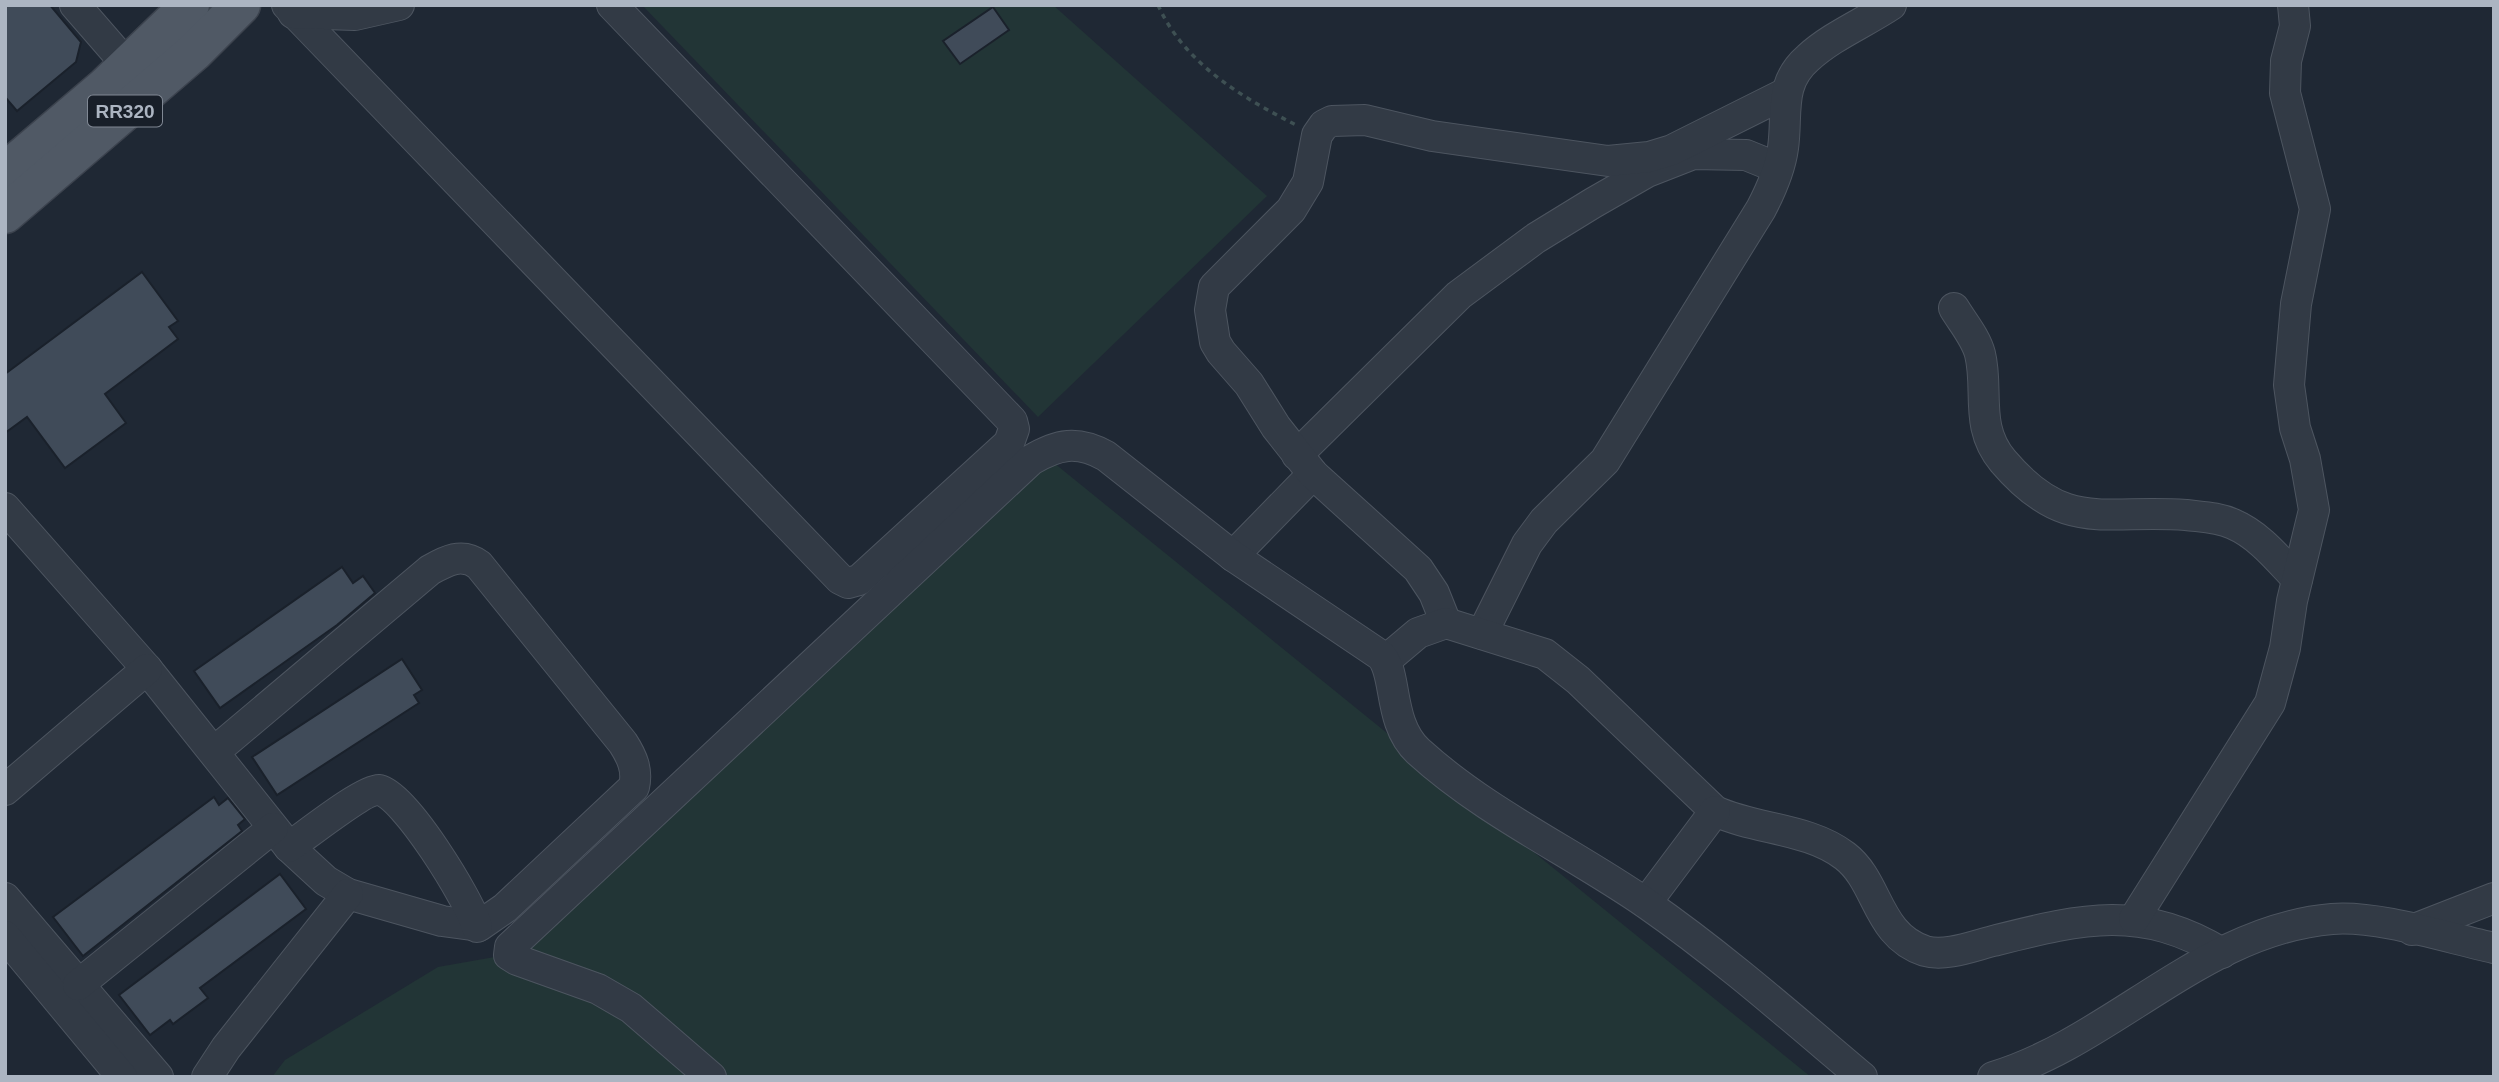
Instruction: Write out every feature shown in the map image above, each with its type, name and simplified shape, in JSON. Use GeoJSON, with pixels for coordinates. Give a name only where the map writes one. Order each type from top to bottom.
{"type":"FeatureCollection","features":[{"type":"Feature","properties":{"kind":"main road","name":"RR320"},"geometry":{"type":"LineString","coordinates":[[10,158],[128,66],[190,5]]}},
{"type":"Feature","properties":{"kind":"main road","name":"RR320"},"geometry":{"type":"LineString","coordinates":[[5,214],[194,52],[241,5]]}},
{"type":"Feature","properties":{"kind":"street"},"geometry":{"type":"LineString","coordinates":[[75,5],[128,66]]}},
{"type":"Feature","properties":{"kind":"street"},"geometry":{"type":"LineString","coordinates":[[290,9],[355,15],[399,5]]}},
{"type":"Feature","properties":{"kind":"street"},"geometry":{"type":"LineString","coordinates":[[290,9],[840,579],[848,583],[859,580],[1009,443],[1014,429],[1012,421],[612,5]]}},
{"type":"Feature","properties":{"kind":"street"},"geometry":{"type":"LineString","coordinates":[[1482,634],[1527,544],[1544,521],[1605,461],[1760,209],[1778,168],[1783,147],[1786,93],[1791,77],[1808,57],[1891,5]]}},
{"type":"Feature","properties":{"kind":"street"},"geometry":{"type":"LineString","coordinates":[[2134,919],[2270,703],[2286,648],[2297,579],[2314,510],[2305,459],[2292,417],[2289,385],[2296,304],[2315,209],[2285,93],[2286,61],[2295,26],[2294,5]]}},
{"type":"Feature","properties":{"kind":"street"},"geometry":{"type":"LineString","coordinates":[[1446,623],[1434,593],[1418,569],[1305,465],[1249,384],[1221,352],[1212,326],[1210,301],[1214,286],[1279,223],[1299,199],[1311,173],[1317,135],[1324,125],[1332,121],[1365,120],[1411,132],[1608,161],[1635,159],[1672,150],[1786,93]]}},
{"type":"Feature","properties":{"kind":"street"},"geometry":{"type":"LineString","coordinates":[[1233,556],[1305,465],[1459,295],[1536,237],[1647,172],[1693,154],[1746,155],[1778,168]]}},
{"type":"Feature","properties":{"kind":"street"},"geometry":{"type":"LineString","coordinates":[[1954,308],[1979,351],[1983,414],[1994,446],[2001,459],[2038,496],[2053,505],[2078,513],[2160,513],[2223,520],[2245,529],[2297,579]]}},
{"type":"Feature","properties":{"kind":"street"},"geometry":{"type":"LineString","coordinates":[[711,1077],[631,1008],[597,989],[517,960],[509,954],[510,947],[1031,460],[1054,446],[1087,445],[1106,456],[1233,556],[1386,660],[1402,729],[1418,750],[1553,847],[1646,903],[1751,982],[1862,1077]]}},
{"type":"Feature","properties":{"kind":"street"},"geometry":{"type":"LineString","coordinates":[[9,521],[148,669],[281,838],[326,881],[348,894],[442,921],[477,927],[510,904],[634,787],[635,781],[634,766],[623,743],[472,560],[457,558],[430,570],[214,752]]}},
{"type":"Feature","properties":{"kind":"street"},"geometry":{"type":"LineString","coordinates":[[1386,660],[1418,633],[1446,623],[1532,649],[1556,662],[1715,811],[1735,820],[1787,831],[1831,847],[1847,857],[1884,918],[1903,941],[1927,952],[1956,951],[2070,924],[2134,919],[2192,934],[2222,953]]}},
{"type":"Feature","properties":{"kind":"street"},"geometry":{"type":"LineString","coordinates":[[5,790],[148,669]]}},
{"type":"Feature","properties":{"kind":"street"},"geometry":{"type":"LineString","coordinates":[[78,985],[281,838],[373,790],[384,791],[405,811],[470,904],[477,927]]}},
{"type":"Feature","properties":{"kind":"street"},"geometry":{"type":"LineString","coordinates":[[1646,903],[1715,811]]}},
{"type":"Feature","properties":{"kind":"street"},"geometry":{"type":"LineString","coordinates":[[207,1077],[226,1048],[348,894]]}},
{"type":"Feature","properties":{"kind":"street"},"geometry":{"type":"LineString","coordinates":[[5,898],[158,1077]]}},
{"type":"Feature","properties":{"kind":"street"},"geometry":{"type":"LineString","coordinates":[[2412,930],[2494,898]]}},
{"type":"Feature","properties":{"kind":"street"},"geometry":{"type":"LineString","coordinates":[[1993,1077],[2042,1058],[2222,953],[2288,928],[2334,918],[2362,920],[2494,948]]}},
{"type":"Feature","properties":{"kind":"street"},"geometry":{"type":"LineString","coordinates":[[5,936],[122,1077]]}},
{"type":"Feature","properties":{"kind":"path"},"geometry":{"type":"LineString","coordinates":[[1158,5],[1173,34],[1200,64],[1249,98],[1317,135]]}},
{"type":"Feature","properties":{"kind":"shaded area"},"geometry":{"type":"Polygon","coordinates":[[[642,5],[1053,5],[1267,196],[1038,417],[642,5]]]}},
{"type":"Feature","properties":{"kind":"shaded area"},"geometry":{"type":"Polygon","coordinates":[[[1043,454],[1811,1077],[272,1077],[285,1060],[438,967],[506,955],[1043,454]]]}},
{"type":"Feature","properties":{"kind":"building"},"geometry":{"type":"Polygon","coordinates":[[[5,5],[50,5],[81,42],[76,62],[17,111],[5,97],[5,5]]]}},
{"type":"Feature","properties":{"kind":"building"},"geometry":{"type":"Polygon","coordinates":[[[993,7],[1009,30],[960,64],[943,41],[993,7]]]}},
{"type":"Feature","properties":{"kind":"building"},"geometry":{"type":"Polygon","coordinates":[[[142,272],[178,321],[169,327],[178,339],[105,394],[126,423],[65,468],[27,417],[5,433],[5,374],[142,272]]]}},
{"type":"Feature","properties":{"kind":"building"},"geometry":{"type":"Polygon","coordinates":[[[342,567],[353,583],[363,576],[375,593],[337,625],[220,708],[194,671],[342,567]]]}},
{"type":"Feature","properties":{"kind":"building"},"geometry":{"type":"Polygon","coordinates":[[[402,659],[422,690],[414,695],[419,703],[277,795],[252,757],[402,659]]]}},
{"type":"Feature","properties":{"kind":"building"},"geometry":{"type":"Polygon","coordinates":[[[214,797],[219,805],[228,798],[245,819],[238,825],[242,831],[83,956],[53,917],[214,797]]]}},
{"type":"Feature","properties":{"kind":"building"},"geometry":{"type":"Polygon","coordinates":[[[280,874],[306,909],[200,988],[208,998],[173,1024],[170,1020],[150,1035],[119,995],[280,874]]]}}]}
